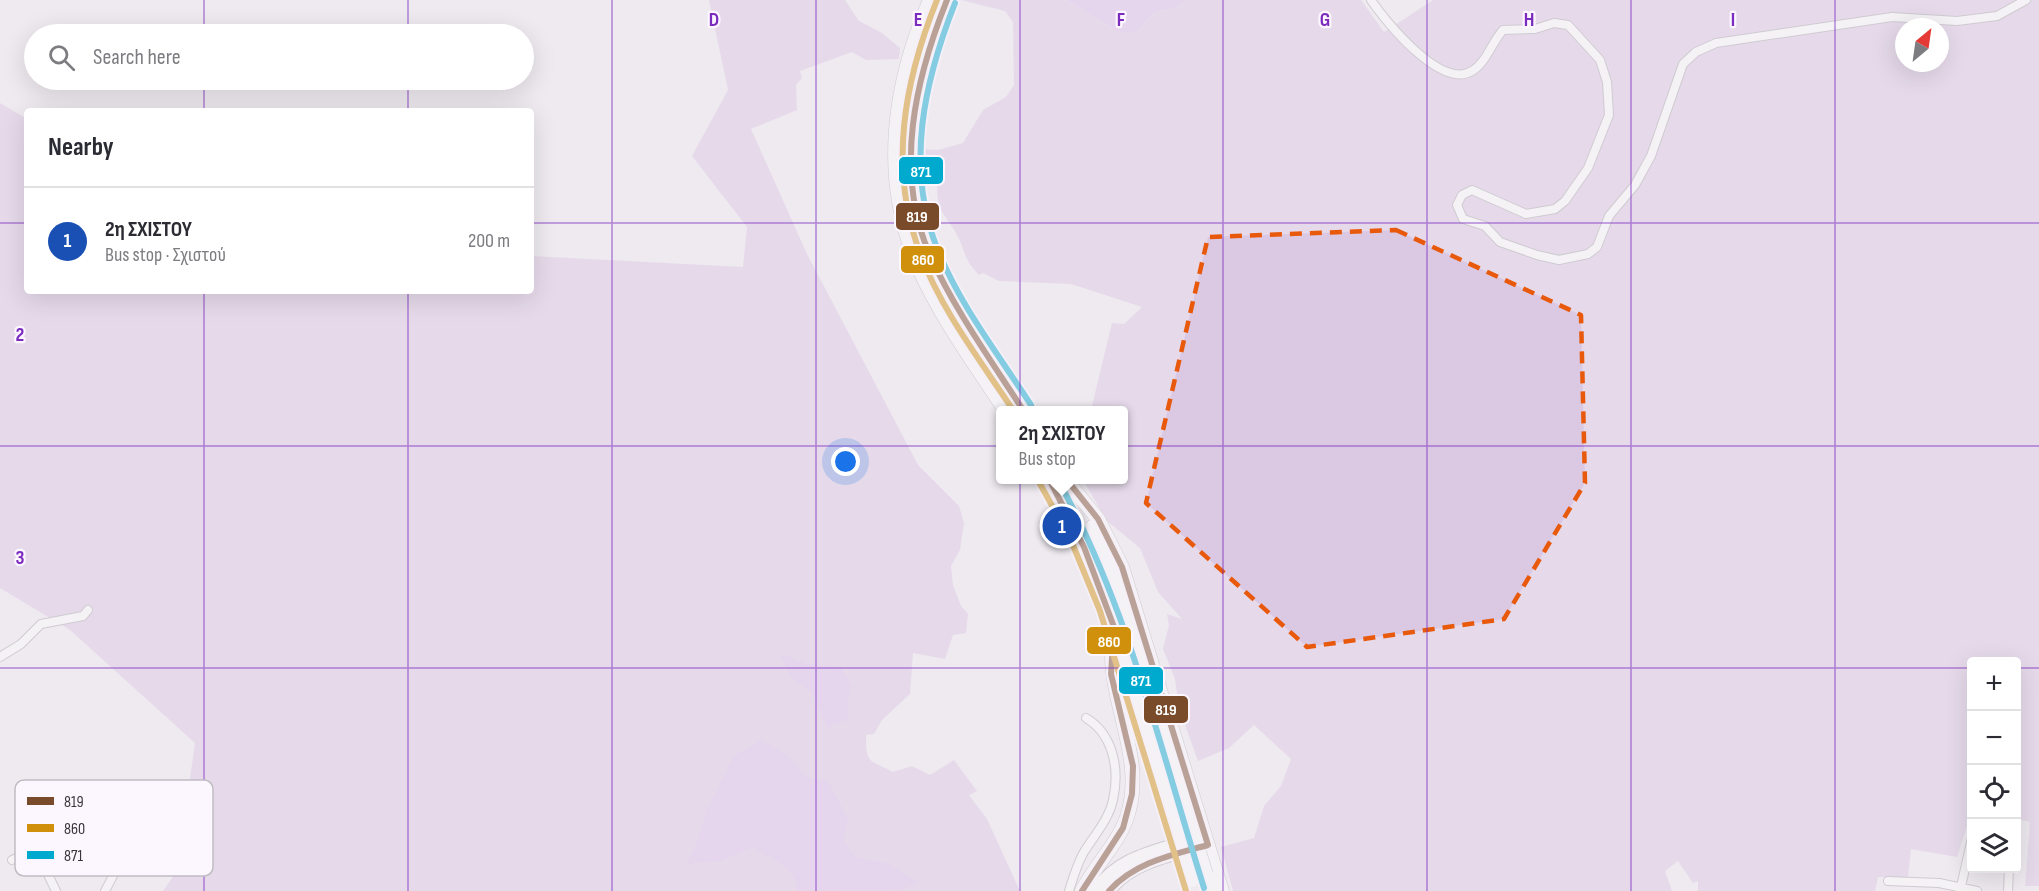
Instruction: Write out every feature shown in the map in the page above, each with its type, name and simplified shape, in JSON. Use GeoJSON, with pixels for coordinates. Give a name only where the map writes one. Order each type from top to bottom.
{"type":"FeatureCollection","features":[{"type":"Feature","properties":{"kind":"main road"},"geometry":{"type":"LineString","coordinates":[[930,0],[908,57],[897,103],[895,158],[900,205],[908,238],[931,293],[1002,406]]}},
{"type":"Feature","properties":{"kind":"main road"},"geometry":{"type":"LineString","coordinates":[[947,0],[923,61],[912,106],[910,156],[917,212],[922,234],[945,285],[1020,406]]}},
{"type":"Feature","properties":{"kind":"main road"},"geometry":{"type":"LineString","coordinates":[[1050,484],[1081,540],[1114,627],[1193,886]]}},
{"type":"Feature","properties":{"kind":"main road"},"geometry":{"type":"LineString","coordinates":[[1070,484],[1099,541],[1122,601],[1211,891]]}},
{"type":"Feature","properties":{"kind":"main road"},"geometry":{"type":"LineString","coordinates":[[1070,484],[1098,519],[1122,567],[1222,891]]}},
{"type":"Feature","properties":{"kind":"main road"},"geometry":{"type":"LineString","coordinates":[[1082,891],[1123,828],[1132,794],[1132,754],[1111,674],[1114,627]]}},
{"type":"Feature","properties":{"kind":"main road"},"geometry":{"type":"LineString","coordinates":[[1095,891],[1114,869],[1132,858],[1207,840]]}},
{"type":"Feature","properties":{"kind":"main road"},"geometry":{"type":"LineString","coordinates":[[1109,891],[1121,877],[1136,868],[1207,840]]}},
{"type":"Feature","properties":{"kind":"street"},"geometry":{"type":"LineString","coordinates":[[1371,0],[1401,38],[1437,66],[1453,74],[1466,74],[1476,68],[1503,30],[1535,29],[1554,23],[1562,23],[1573,29],[1600,60],[1607,82],[1609,115],[1588,168],[1565,201],[1548,212],[1526,214],[1472,190],[1462,195],[1457,205],[1463,219],[1485,226],[1500,243],[1559,260],[1588,254],[1597,247],[1609,216],[1635,185],[1651,156],[1667,114],[1678,71],[1696,51],[1716,43],[1892,17],[1957,21],[1997,16],[2026,0]]}},
{"type":"Feature","properties":{"kind":"street"},"geometry":{"type":"LineString","coordinates":[[0,657],[21,644],[41,624],[82,616],[88,610]]}},
{"type":"Feature","properties":{"kind":"street"},"geometry":{"type":"LineString","coordinates":[[1069,891],[1083,854],[1107,814],[1113,799],[1114,762],[1110,744],[1103,730],[1086,718]]}},
{"type":"Feature","properties":{"kind":"street"},"geometry":{"type":"LineString","coordinates":[[1960,890],[1967,857]]}},
{"type":"Feature","properties":{"kind":"street"},"geometry":{"type":"LineString","coordinates":[[2008,891],[2009,873]]}},
{"type":"Feature","properties":{"kind":"street"},"geometry":{"type":"LineString","coordinates":[[49,876],[56,891]]}},
{"type":"Feature","properties":{"kind":"street"},"geometry":{"type":"LineString","coordinates":[[105,891],[114,876]]}},
{"type":"Feature","properties":{"kind":"street"},"geometry":{"type":"LineString","coordinates":[[1888,881],[1939,883],[1960,890],[1977,891]]}},
{"type":"Feature","properties":{"kind":"highlighted area"},"geometry":{"type":"Polygon","coordinates":[[[1396,230],[1581,315],[1585,483],[1504,619],[1307,647],[1146,503],[1208,237],[1396,230]]]}},
{"type":"Feature","properties":{"kind":"shaded area"},"geometry":{"type":"Polygon","coordinates":[[[709,0],[845,0],[859,21],[882,33],[900,48],[899,59],[866,60],[852,52],[800,71],[802,78],[796,85],[797,110],[751,129],[807,254],[918,465],[959,506],[964,523],[960,550],[951,566],[953,585],[961,606],[968,614],[966,633],[953,635],[945,659],[913,653],[910,694],[882,720],[874,734],[866,735],[868,756],[870,760],[893,772],[912,766],[930,775],[954,760],[977,791],[969,795],[987,819],[1020,891],[163,891],[174,876],[213,876],[213,780],[190,780],[195,743],[70,630],[0,588],[0,103],[24,117],[24,294],[534,294],[534,256],[743,267],[747,227],[692,156],[728,90],[709,0]]]}},
{"type":"Feature","properties":{"kind":"shaded area"},"geometry":{"type":"Polygon","coordinates":[[[961,0],[1066,0],[1119,32],[1137,32],[1155,12],[1175,8],[1187,0],[1361,0],[1384,32],[1433,0],[2039,0],[2039,886],[2025,886],[2030,822],[2021,820],[2021,657],[1967,657],[1967,826],[1957,857],[1911,849],[1908,877],[1878,877],[1875,891],[1698,891],[1698,881],[1693,883],[1678,861],[1665,871],[1672,891],[1233,891],[1221,847],[1254,838],[1264,806],[1281,786],[1291,759],[1254,725],[1229,748],[1198,761],[1179,708],[1175,679],[1163,649],[1169,625],[1167,614],[1182,619],[1158,592],[1140,548],[1107,521],[1085,484],[1128,484],[1128,406],[1092,406],[1112,323],[1124,324],[1142,307],[1071,284],[999,281],[983,273],[979,275],[967,259],[957,235],[940,207],[936,169],[933,162],[919,149],[938,150],[963,143],[983,110],[1006,97],[1014,85],[1013,22],[1005,11],[961,0]]]}},
{"type":"Feature","properties":{"kind":"shaded area"},"geometry":{"type":"Polygon","coordinates":[[[1066,0],[1187,0],[1175,8],[1155,12],[1137,32],[1119,32],[1066,0]]]}},
{"type":"Feature","properties":{"kind":"shaded area"},"geometry":{"type":"Polygon","coordinates":[[[779,655],[807,664],[840,667],[852,685],[848,699],[849,719],[827,727],[811,692],[791,678],[779,655]]]}},
{"type":"Feature","properties":{"kind":"shaded area"},"geometry":{"type":"Polygon","coordinates":[[[761,740],[788,755],[808,778],[828,781],[848,818],[844,841],[856,857],[886,863],[920,882],[900,890],[797,891],[796,883],[788,869],[752,848],[721,861],[686,864],[696,845],[706,812],[733,756],[761,740]]]}},
{"type":"Feature","properties":{"kind":"transit line","name":"860"},"geometry":{"type":"LineString","coordinates":[[937,0],[916,62],[904,125],[903,157],[910,221],[920,253],[939,295],[1010,406]]}},
{"type":"Feature","properties":{"kind":"transit line","name":"819"},"geometry":{"type":"LineString","coordinates":[[947,0],[926,62],[913,125],[911,158],[918,222],[929,253],[950,294],[1020,406]]}},
{"type":"Feature","properties":{"kind":"transit line","name":"871"},"geometry":{"type":"LineString","coordinates":[[955,3],[935,63],[922,124],[920,155],[927,217],[937,248],[956,289],[1031,405]]}},
{"type":"Feature","properties":{"kind":"transit line","name":"860"},"geometry":{"type":"LineString","coordinates":[[1040,484],[1070,538],[1100,611],[1186,891]]}},
{"type":"Feature","properties":{"kind":"transit line","name":"819"},"geometry":{"type":"LineString","coordinates":[[1052,484],[1084,547],[1114,627],[1111,674],[1133,766],[1132,794],[1123,828],[1082,891]]}},
{"type":"Feature","properties":{"kind":"transit line","name":"871"},"geometry":{"type":"LineString","coordinates":[[1060,484],[1083,528],[1124,628],[1204,888]]}},
{"type":"Feature","properties":{"kind":"transit line","name":"819"},"geometry":{"type":"LineString","coordinates":[[1070,484],[1098,519],[1122,567],[1208,845],[1142,866],[1119,881],[1109,891]]}},
{"type":"Feature","properties":{"kind":"place","name":"2η ΣΧΙΣΤΟΥ"},"geometry":{"type":"Point","coordinates":[1062,526]}}]}
